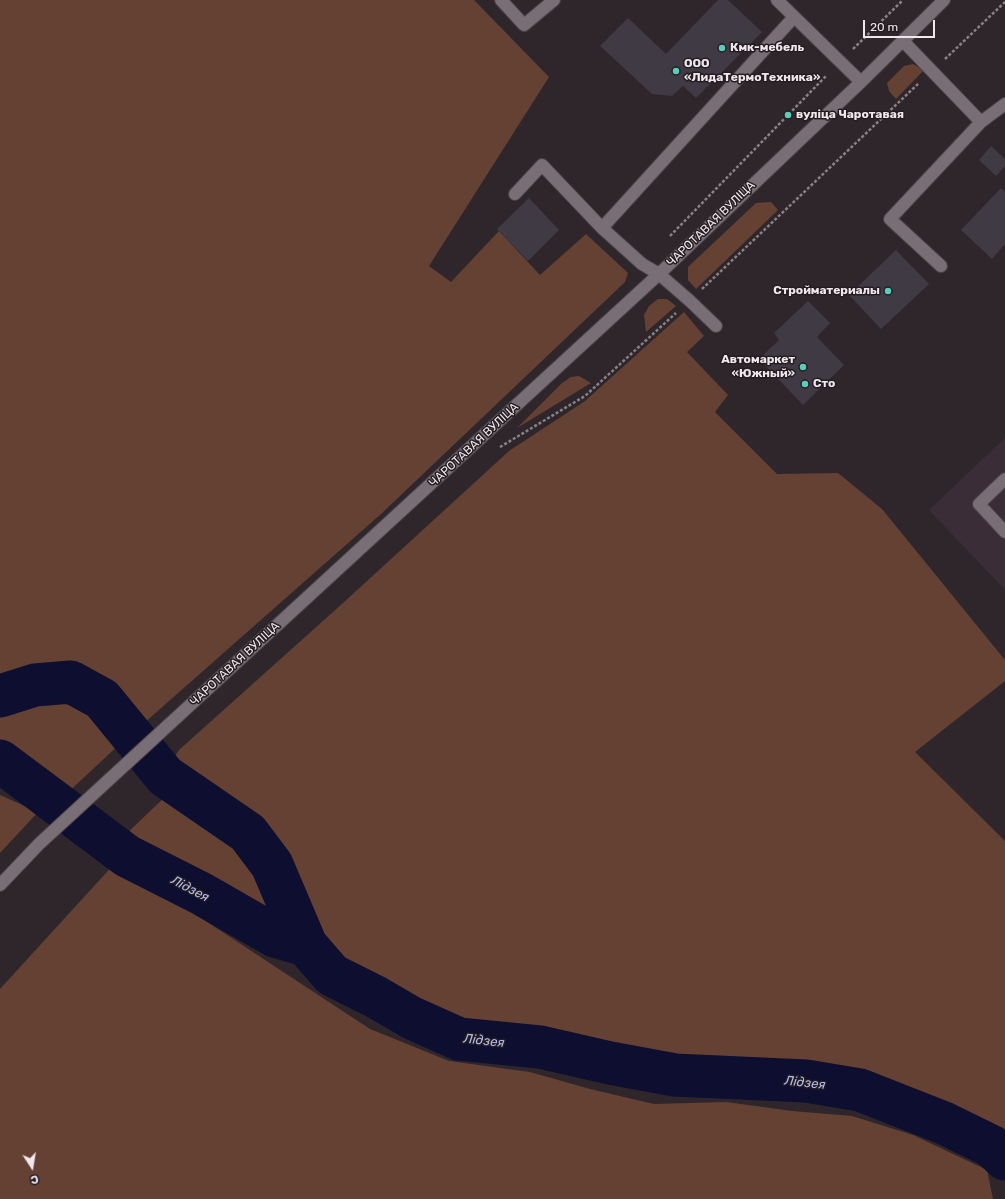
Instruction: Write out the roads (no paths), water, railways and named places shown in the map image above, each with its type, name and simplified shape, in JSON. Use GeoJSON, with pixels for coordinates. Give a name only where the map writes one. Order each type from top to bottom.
{"type":"FeatureCollection","features":[{"type":"Feature","properties":{"kind":"street"},"geometry":{"type":"LineString","coordinates":[[501,0],[524,25],[554,0]]}},
{"type":"Feature","properties":{"kind":"street"},"geometry":{"type":"LineString","coordinates":[[777,0],[861,82]]}},
{"type":"Feature","properties":{"kind":"street","name":"ЧАРОТАВАЯ ВУЛІЦА"},"geometry":{"type":"LineString","coordinates":[[0,885],[39,844],[659,274],[904,41],[944,0]]}},
{"type":"Feature","properties":{"kind":"street"},"geometry":{"type":"LineString","coordinates":[[602,228],[794,17]]}},
{"type":"Feature","properties":{"kind":"street"},"geometry":{"type":"LineString","coordinates":[[904,41],[982,122]]}},
{"type":"Feature","properties":{"kind":"street"},"geometry":{"type":"LineString","coordinates":[[941,266],[890,219],[982,122],[1005,104]]}},
{"type":"Feature","properties":{"kind":"street"},"geometry":{"type":"LineString","coordinates":[[514,194],[542,165],[602,228],[642,264],[659,274],[716,326]]}},
{"type":"Feature","properties":{"kind":"street"},"geometry":{"type":"LineString","coordinates":[[1005,480],[979,504],[1005,532]]}},
{"type":"Feature","properties":{"kind":"waterway"},"geometry":{"type":"LineString","coordinates":[[0,696],[35,685],[71,682],[102,699],[165,776],[248,833],[272,865],[306,945]]}},
{"type":"Feature","properties":{"kind":"waterway","name":"Лідзея"},"geometry":{"type":"LineString","coordinates":[[0,761],[127,856],[202,894],[275,936],[306,945],[332,975],[376,997],[412,1018],[459,1039],[540,1047],[610,1063],[675,1075],[806,1081],[860,1090],[944,1123],[991,1146],[1005,1159]]}},
{"type":"Feature","properties":{"kind":"place","name":"Кмк-мебель"},"geometry":{"type":"Point","coordinates":[722,48]}},
{"type":"Feature","properties":{"kind":"place","name":"ООО «ЛидаТермоТехника»"},"geometry":{"type":"Point","coordinates":[676,71]}},
{"type":"Feature","properties":{"kind":"place","name":"вуліца Чаротавая"},"geometry":{"type":"Point","coordinates":[788,115]}},
{"type":"Feature","properties":{"kind":"place","name":"Стройматериалы"},"geometry":{"type":"Point","coordinates":[888,291]}},
{"type":"Feature","properties":{"kind":"place","name":"Автомаркет «Южный»"},"geometry":{"type":"Point","coordinates":[803,367]}},
{"type":"Feature","properties":{"kind":"place","name":"Сто"},"geometry":{"type":"Point","coordinates":[805,384]}}]}
